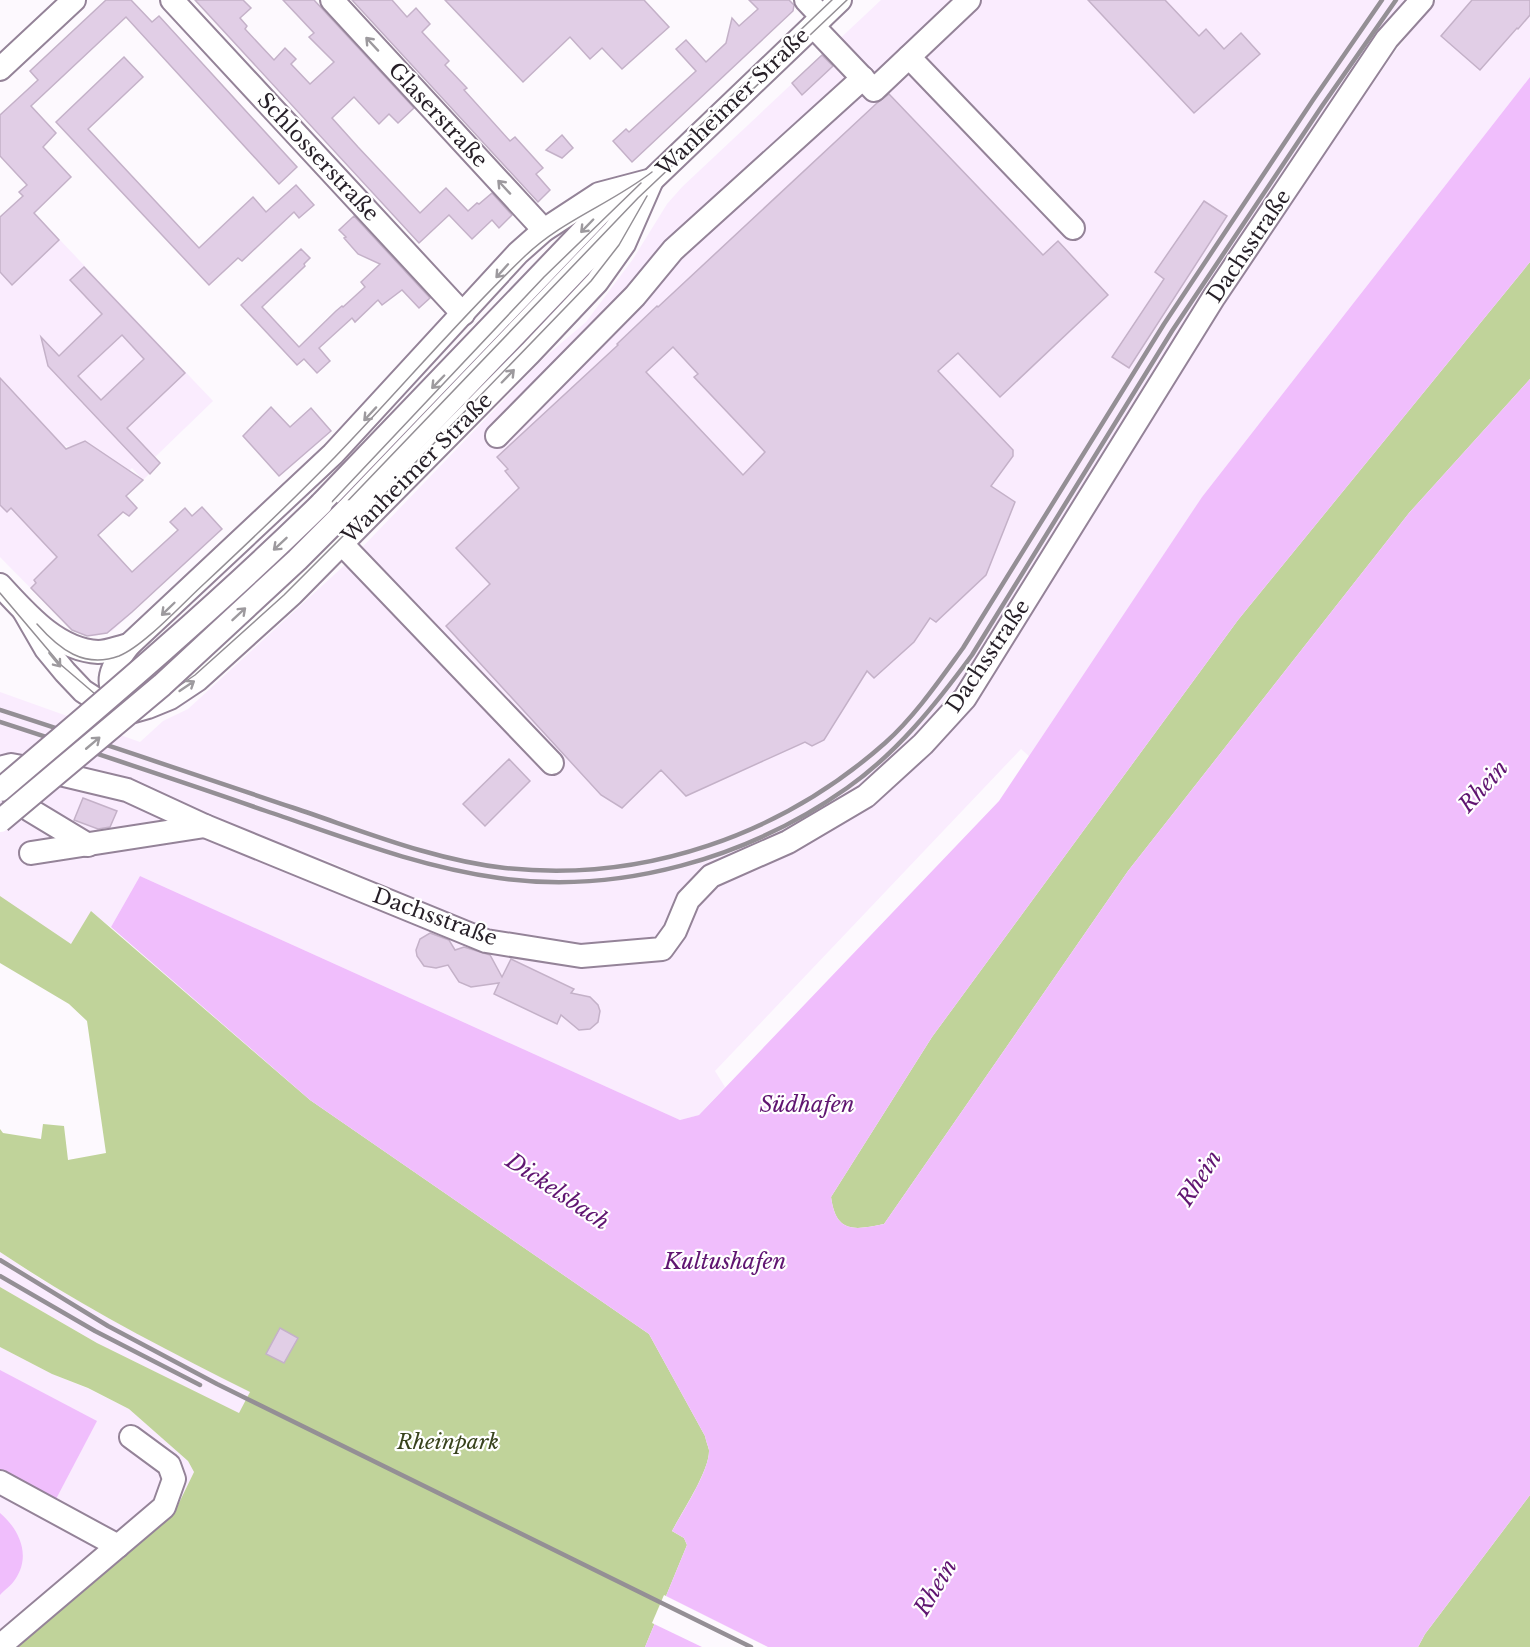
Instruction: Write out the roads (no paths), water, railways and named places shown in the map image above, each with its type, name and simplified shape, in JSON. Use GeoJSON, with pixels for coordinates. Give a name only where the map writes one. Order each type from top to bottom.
{"type":"FeatureCollection","features":[{"type":"Feature","properties":{"kind":"street"},"geometry":{"type":"LineString","coordinates":[[0,69],[74,0]]}},
{"type":"Feature","properties":{"kind":"street","name":"Schlosserstraße"},"geometry":{"type":"LineString","coordinates":[[172,0],[463,314]]}},
{"type":"Feature","properties":{"kind":"street","name":"Glaserstraße"},"geometry":{"type":"LineString","coordinates":[[332,0],[544,230]]}},
{"type":"Feature","properties":{"kind":"street"},"geometry":{"type":"LineString","coordinates":[[806,0],[817,22],[874,90],[969,0]]}},
{"type":"Feature","properties":{"kind":"street","name":"Wanheimer Straße"},"geometry":{"type":"LineString","coordinates":[[0,821],[162,685],[297,560],[614,231],[651,180],[840,0]]}},
{"type":"Feature","properties":{"kind":"street","name":"Dachsstraße"},"geometry":{"type":"LineString","coordinates":[[206,826],[486,941],[580,956],[662,949],[675,931],[688,900],[711,876],[788,842],[866,796],[923,744],[965,698],[1214,297],[1387,39],[1422,0]]}},
{"type":"Feature","properties":{"kind":"street"},"geometry":{"type":"LineString","coordinates":[[909,57],[1073,228]]}},
{"type":"Feature","properties":{"kind":"street"},"geometry":{"type":"LineString","coordinates":[[497,436],[635,296],[673,250],[863,78]]}},
{"type":"Feature","properties":{"kind":"street","name":"Wanheimer Straße"},"geometry":{"type":"LineString","coordinates":[[651,180],[624,244],[597,282],[292,594],[196,680],[170,698],[135,711],[123,705],[110,682],[113,668],[129,645],[333,454],[518,253],[544,230],[599,194],[651,180]]}},
{"type":"Feature","properties":{"kind":"street","name":"Wanheimer Straße"},"geometry":{"type":"LineString","coordinates":[[0,790],[146,667],[280,544],[603,210],[651,180]]}},
{"type":"Feature","properties":{"kind":"street"},"geometry":{"type":"LineString","coordinates":[[342,544],[552,763]]}},
{"type":"Feature","properties":{"kind":"street"},"geometry":{"type":"LineString","coordinates":[[0,585],[24,611],[46,649],[83,691],[109,708],[135,711]]}},
{"type":"Feature","properties":{"kind":"street","name":"Wanheimer Straße"},"geometry":{"type":"LineString","coordinates":[[24,611],[55,636],[79,649],[100,652],[129,645]]}},
{"type":"Feature","properties":{"kind":"street"},"geometry":{"type":"LineString","coordinates":[[0,768],[11,765],[127,790],[206,826]]}},
{"type":"Feature","properties":{"kind":"street"},"geometry":{"type":"LineString","coordinates":[[0,780],[30,810],[88,845]]}},
{"type":"Feature","properties":{"kind":"street"},"geometry":{"type":"LineString","coordinates":[[31,853],[206,826]]}},
{"type":"Feature","properties":{"kind":"street"},"geometry":{"type":"LineString","coordinates":[[0,1646],[164,1507],[174,1479],[169,1465],[131,1437]]}},
{"type":"Feature","properties":{"kind":"street"},"geometry":{"type":"LineString","coordinates":[[0,1482],[118,1546]]}},
{"type":"Feature","properties":{"kind":"water"},"geometry":{"type":"Polygon","coordinates":[[[1530,77],[1530,262],[1238,620],[932,1037],[831,1197],[837,1218],[848,1227],[864,1228],[884,1224],[1128,871],[1409,513],[1530,379],[1530,1495],[1425,1634],[1418,1647],[645,1647],[687,1545],[684,1538],[672,1531],[700,1480],[709,1450],[705,1436],[649,1334],[310,1100],[111,927],[140,876],[680,1120],[699,1115],[999,801],[1202,497],[1530,77]]]}},
{"type":"Feature","properties":{"kind":"water"},"geometry":{"type":"Polygon","coordinates":[[[0,1370],[97,1421],[56,1499],[0,1470],[0,1370]]]}},
{"type":"Feature","properties":{"kind":"water"},"geometry":{"type":"Polygon","coordinates":[[[0,1513],[13,1527],[23,1553],[19,1572],[13,1583],[0,1595],[0,1513]]]}},
{"type":"Feature","properties":{"kind":"tram line"},"geometry":{"type":"LineString","coordinates":[[688,137],[832,0]]}},
{"type":"Feature","properties":{"kind":"tram line"},"geometry":{"type":"LineString","coordinates":[[0,812],[159,679],[293,555],[340,509],[638,198],[847,0]]}},
{"type":"Feature","properties":{"kind":"tram line"},"geometry":{"type":"LineString","coordinates":[[37,624],[63,649],[83,658],[95,660],[119,656],[140,643],[319,473],[524,257],[570,222],[620,194],[652,172]]}},
{"type":"Feature","properties":{"kind":"tram line"},"geometry":{"type":"LineString","coordinates":[[0,799],[151,672],[328,506],[544,277],[641,183]]}},
{"type":"Feature","properties":{"kind":"tram line"},"geometry":{"type":"LineString","coordinates":[[0,593],[60,664],[95,694],[117,704],[138,705],[170,692],[195,675],[284,595],[591,281],[619,245],[647,196]]}},
{"type":"Feature","properties":{"kind":"railway"},"geometry":{"type":"LineString","coordinates":[[0,710],[398,844],[478,864],[557,871],[608,868],[659,859],[708,846],[756,827],[801,803],[845,775],[896,733],[936,685],[963,648],[1164,324],[1382,0]]}},
{"type":"Feature","properties":{"kind":"railway"},"geometry":{"type":"LineString","coordinates":[[0,722],[381,850],[440,867],[499,878],[545,882],[590,881],[681,866],[725,852],[809,813],[847,788],[883,759],[915,727],[972,655],[1172,331],[1322,106],[1396,0]]}},
{"type":"Feature","properties":{"kind":"railway"},"geometry":{"type":"LineString","coordinates":[[0,1260],[108,1326],[217,1384],[751,1647]]}},
{"type":"Feature","properties":{"kind":"railway"},"geometry":{"type":"LineString","coordinates":[[0,1276],[95,1331],[200,1385]]}},
{"type":"Feature","properties":{"kind":"water label","name":"Rhein"},"geometry":{"type":"Point","coordinates":[1483,786]}},
{"type":"Feature","properties":{"kind":"water label","name":"Südhafen"},"geometry":{"type":"Point","coordinates":[807,1104]}},
{"type":"Feature","properties":{"kind":"water label","name":"Rhein"},"geometry":{"type":"Point","coordinates":[1199,1178]}},
{"type":"Feature","properties":{"kind":"water label","name":"Dickelsbach"},"geometry":{"type":"Point","coordinates":[558,1191]}},
{"type":"Feature","properties":{"kind":"water label","name":"Kultushafen"},"geometry":{"type":"Point","coordinates":[725,1261]}},
{"type":"Feature","properties":{"kind":"water label","name":"Rhein"},"geometry":{"type":"Point","coordinates":[935,1587]}},
{"type":"Feature","properties":{"kind":"park label","name":"Rheinpark"},"geometry":{"type":"Point","coordinates":[448,1442]}}]}
